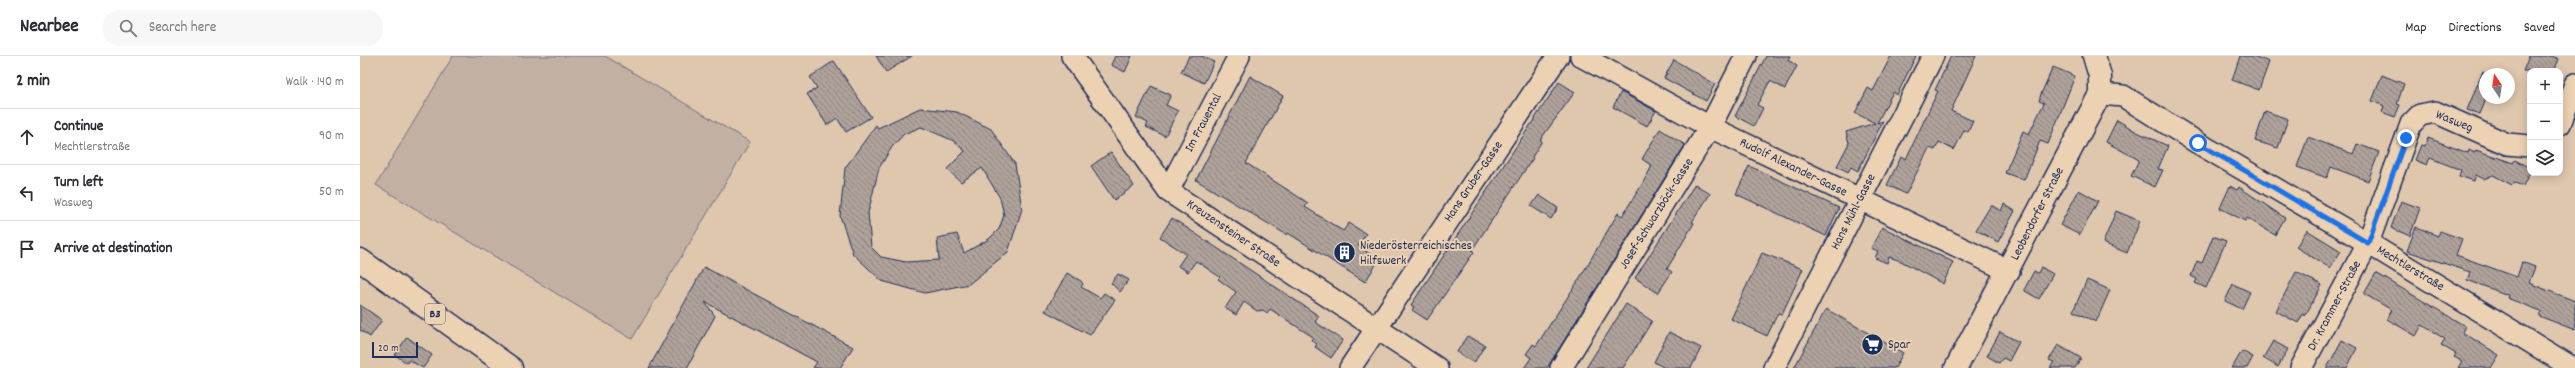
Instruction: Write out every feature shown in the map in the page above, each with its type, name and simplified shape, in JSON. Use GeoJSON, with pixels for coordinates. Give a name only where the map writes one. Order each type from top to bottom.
{"type":"FeatureCollection","features":[{"type":"Feature","properties":{"kind":"main road","name":"Leobendorfer Straße"},"geometry":{"type":"LineString","coordinates":[[1961,366],[2100,94],[2099,58]]}},
{"type":"Feature","properties":{"kind":"main road","name":"B3"},"geometry":{"type":"LineString","coordinates":[[360,260],[511,368]]}},
{"type":"Feature","properties":{"kind":"street","name":"Kreuzensteiner Straße"},"geometry":{"type":"LineString","coordinates":[[1072,56],[1168,191],[1437,368]]}},
{"type":"Feature","properties":{"kind":"street","name":"Im Frauental"},"geometry":{"type":"LineString","coordinates":[[1168,191],[1239,56]]}},
{"type":"Feature","properties":{"kind":"street","name":"Hans Gruber-Gasse"},"geometry":{"type":"LineString","coordinates":[[1350,368],[1375,328],[1558,56]]}},
{"type":"Feature","properties":{"kind":"street","name":"Rudolf Alexander-Gasse"},"geometry":{"type":"LineString","coordinates":[[1581,56],[1710,127],[2009,270]]}},
{"type":"Feature","properties":{"kind":"street","name":"Josef-Schwarzböck-Gasse"},"geometry":{"type":"LineString","coordinates":[[1561,368],[1710,127],[1746,56]]}},
{"type":"Feature","properties":{"kind":"street","name":"Hans Mühl-Gasse"},"geometry":{"type":"LineString","coordinates":[[1774,368],[1933,56]]}},
{"type":"Feature","properties":{"kind":"street"},"geometry":{"type":"LineString","coordinates":[[2563,116],[2575,84]]}},
{"type":"Feature","properties":{"kind":"street","name":"Mechtlerstraße"},"geometry":{"type":"LineString","coordinates":[[2100,94],[2123,96],[2198,143],[2368,243],[2573,368]]}},
{"type":"Feature","properties":{"kind":"street","name":"Wasweg"},"geometry":{"type":"LineString","coordinates":[[2368,243],[2408,131],[2415,119],[2420,115],[2435,112],[2507,144],[2527,146]]}},
{"type":"Feature","properties":{"kind":"street","name":"Dr. Krammer-Straße"},"geometry":{"type":"LineString","coordinates":[[2301,368],[2368,243]]}},
{"type":"Feature","properties":{"kind":"shaded area"},"geometry":{"type":"Polygon","coordinates":[[[453,56],[605,56],[750,142],[632,339],[376,185],[453,56]]]}},
{"type":"Feature","properties":{"kind":"building"},"geometry":{"type":"Polygon","coordinates":[[[876,56],[912,56],[886,72],[876,56]]]}},
{"type":"Feature","properties":{"kind":"building"},"geometry":{"type":"Polygon","coordinates":[[[1115,56],[1132,56],[1125,72],[1111,65],[1115,56]]]}},
{"type":"Feature","properties":{"kind":"building"},"geometry":{"type":"Polygon","coordinates":[[[1189,56],[1202,56],[1214,62],[1204,83],[1181,72],[1189,56]]]}},
{"type":"Feature","properties":{"kind":"building"},"geometry":{"type":"Polygon","coordinates":[[[1766,56],[1790,56],[1788,60],[1797,66],[1785,89],[1770,81],[1757,105],[1763,108],[1754,126],[1735,116],[1766,56]]]}},
{"type":"Feature","properties":{"kind":"building"},"geometry":{"type":"Polygon","coordinates":[[[1891,56],[1916,56],[1897,95],[1893,92],[1877,123],[1883,121],[1858,171],[1851,167],[1848,172],[1837,166],[1849,143],[1846,132],[1875,123],[1855,113],[1868,88],[1873,91],[1891,56]]]}},
{"type":"Feature","properties":{"kind":"building"},"geometry":{"type":"Polygon","coordinates":[[[1951,56],[1976,56],[1951,111],[1973,121],[1968,132],[1964,130],[1954,150],[1939,142],[1935,150],[1929,148],[1906,194],[1887,185],[1901,157],[1906,159],[1938,91],[1935,90],[1951,56]]]}},
{"type":"Feature","properties":{"kind":"building"},"geometry":{"type":"Polygon","coordinates":[[[2240,56],[2253,56],[2269,62],[2259,90],[2232,80],[2240,56]]]}},
{"type":"Feature","properties":{"kind":"building"},"geometry":{"type":"Polygon","coordinates":[[[2529,56],[2552,56],[2559,59],[2555,68],[2527,68],[2527,71],[2523,71],[2529,56]]]}},
{"type":"Feature","properties":{"kind":"building"},"geometry":{"type":"Polygon","coordinates":[[[1674,60],[1715,84],[1706,101],[1664,78],[1674,60]]]}},
{"type":"Feature","properties":{"kind":"building"},"geometry":{"type":"Polygon","coordinates":[[[834,61],[871,117],[846,132],[837,118],[827,125],[807,94],[817,88],[810,77],[834,61]]]}},
{"type":"Feature","properties":{"kind":"building"},"geometry":{"type":"Polygon","coordinates":[[[2053,67],[2075,76],[2048,144],[2040,141],[2024,180],[2005,173],[2023,131],[2029,134],[2044,103],[2039,101],[2053,67]]]}},
{"type":"Feature","properties":{"kind":"building"},"geometry":{"type":"Polygon","coordinates":[[[2382,75],[2404,84],[2397,104],[2400,105],[2395,117],[2382,112],[2384,106],[2372,101],[2382,75]]]}},
{"type":"Feature","properties":{"kind":"building"},"geometry":{"type":"Polygon","coordinates":[[[1250,76],[1283,96],[1246,163],[1308,203],[1305,207],[1343,231],[1349,223],[1366,234],[1358,246],[1379,260],[1365,282],[1288,233],[1287,235],[1196,180],[1250,76]]]}},
{"type":"Feature","properties":{"kind":"building"},"geometry":{"type":"Polygon","coordinates":[[[2479,81],[2479,104],[2484,104],[2480,114],[2467,110],[2479,81]]]}},
{"type":"Feature","properties":{"kind":"building"},"geometry":{"type":"Polygon","coordinates":[[[1559,82],[1575,92],[1540,140],[1542,141],[1532,157],[1533,158],[1472,250],[1474,252],[1427,320],[1412,310],[1414,307],[1411,305],[1559,82]]]}},
{"type":"Feature","properties":{"kind":"building"},"geometry":{"type":"Polygon","coordinates":[[[1151,86],[1171,95],[1166,105],[1178,111],[1165,136],[1146,127],[1148,123],[1136,117],[1151,86]]]}},
{"type":"Feature","properties":{"kind":"building"},"geometry":{"type":"Polygon","coordinates":[[[1621,92],[1656,111],[1647,126],[1613,107],[1621,92]]]}},
{"type":"Feature","properties":{"kind":"building"},"geometry":{"type":"Polygon","coordinates":[[[920,108],[957,112],[991,129],[1015,164],[1022,209],[1008,252],[969,284],[925,293],[882,281],[853,254],[840,216],[845,168],[876,125],[878,128],[920,108]],[[921,127],[904,134],[892,147],[879,168],[868,213],[871,247],[881,257],[906,262],[939,260],[937,238],[957,234],[964,253],[989,239],[999,229],[1004,215],[1000,198],[982,168],[961,182],[947,169],[965,151],[952,140],[921,127]]]}},
{"type":"Feature","properties":{"kind":"building"},"geometry":{"type":"Polygon","coordinates":[[[2265,111],[2288,119],[2278,148],[2255,141],[2265,111]]]}},
{"type":"Feature","properties":{"kind":"building"},"geometry":{"type":"Polygon","coordinates":[[[2117,120],[2137,132],[2168,146],[2158,169],[2163,170],[2155,187],[2131,176],[2139,160],[2106,142],[2117,120]]]}},
{"type":"Feature","properties":{"kind":"building"},"geometry":{"type":"Polygon","coordinates":[[[1660,129],[1685,145],[1547,368],[1524,368],[1531,358],[1526,354],[1533,344],[1536,346],[1578,281],[1618,213],[1622,216],[1641,186],[1652,166],[1642,159],[1660,129]]]}},
{"type":"Feature","properties":{"kind":"building"},"geometry":{"type":"Polygon","coordinates":[[[2308,137],[2353,154],[2357,144],[2379,152],[2368,181],[2331,167],[2327,178],[2297,167],[2308,137]]]}},
{"type":"Feature","properties":{"kind":"building"},"geometry":{"type":"Polygon","coordinates":[[[2428,138],[2468,153],[2469,150],[2475,153],[2476,150],[2513,163],[2515,160],[2527,166],[2528,176],[2523,186],[2515,183],[2512,185],[2493,175],[2484,179],[2476,175],[2474,181],[2459,176],[2461,170],[2430,158],[2427,165],[2415,160],[2421,145],[2425,146],[2428,138]]]}},
{"type":"Feature","properties":{"kind":"building"},"geometry":{"type":"Polygon","coordinates":[[[1111,152],[1134,186],[1114,200],[1091,166],[1111,152]]]}},
{"type":"Feature","properties":{"kind":"building"},"geometry":{"type":"Polygon","coordinates":[[[1749,166],[1839,208],[1826,236],[1736,194],[1749,166]]]}},
{"type":"Feature","properties":{"kind":"building"},"geometry":{"type":"Polygon","coordinates":[[[1695,184],[1710,194],[1692,222],[1694,223],[1667,269],[1672,272],[1658,293],[1635,278],[1695,184]]]}},
{"type":"Feature","properties":{"kind":"building"},"geometry":{"type":"Polygon","coordinates":[[[2230,186],[2237,190],[2239,187],[2285,218],[2275,235],[2247,218],[2245,221],[2220,208],[2230,186]]]}},
{"type":"Feature","properties":{"kind":"building"},"geometry":{"type":"Polygon","coordinates":[[[2079,190],[2098,201],[2080,235],[2060,225],[2079,190]]]}},
{"type":"Feature","properties":{"kind":"building"},"geometry":{"type":"Polygon","coordinates":[[[1539,195],[1558,208],[1551,219],[1531,206],[1539,195]]]}},
{"type":"Feature","properties":{"kind":"building"},"geometry":{"type":"Polygon","coordinates":[[[2401,201],[2420,208],[2410,236],[2391,228],[2401,201]]]}},
{"type":"Feature","properties":{"kind":"building"},"geometry":{"type":"Polygon","coordinates":[[[2004,204],[2015,211],[1998,242],[1976,230],[1991,205],[2001,211],[2004,204]]]}},
{"type":"Feature","properties":{"kind":"building"},"geometry":{"type":"Polygon","coordinates":[[[2116,211],[2140,221],[2127,253],[2103,243],[2116,211]]]}},
{"type":"Feature","properties":{"kind":"building"},"geometry":{"type":"Polygon","coordinates":[[[1172,218],[1319,316],[1315,322],[1343,340],[1331,358],[1315,347],[1317,344],[1311,340],[1313,337],[1270,309],[1267,313],[1263,310],[1257,311],[1244,302],[1236,315],[1225,308],[1236,292],[1218,279],[1220,277],[1196,261],[1188,272],[1178,266],[1186,254],[1160,237],[1172,218]]]}},
{"type":"Feature","properties":{"kind":"building"},"geometry":{"type":"Polygon","coordinates":[[[1882,227],[1953,262],[1943,284],[1901,261],[1889,257],[1887,263],[1875,258],[1878,251],[1871,248],[1882,227]]]}},
{"type":"Feature","properties":{"kind":"building"},"geometry":{"type":"Polygon","coordinates":[[[2416,227],[2438,236],[2440,231],[2462,239],[2456,255],[2517,277],[2522,262],[2535,267],[2529,283],[2575,301],[2575,330],[2539,316],[2541,311],[2507,298],[2508,295],[2467,280],[2470,272],[2407,251],[2416,227]]]}},
{"type":"Feature","properties":{"kind":"building"},"geometry":{"type":"Polygon","coordinates":[[[2307,230],[2341,251],[2330,268],[2296,247],[2307,230]]]}},
{"type":"Feature","properties":{"kind":"building"},"geometry":{"type":"Polygon","coordinates":[[[2213,236],[2226,241],[2206,288],[2195,283],[2197,279],[2191,276],[2197,261],[2202,263],[2213,236]]]}},
{"type":"Feature","properties":{"kind":"building"},"geometry":{"type":"Polygon","coordinates":[[[1762,253],[1803,269],[1782,314],[1778,313],[1767,336],[1731,319],[1762,253]]]}},
{"type":"Feature","properties":{"kind":"building"},"geometry":{"type":"Polygon","coordinates":[[[704,267],[853,347],[840,368],[813,368],[817,362],[705,302],[715,316],[687,368],[649,368],[704,267]]]}},
{"type":"Feature","properties":{"kind":"building"},"geometry":{"type":"Polygon","coordinates":[[[2041,267],[2053,274],[2039,299],[2025,291],[2025,288],[2034,271],[2038,273],[2041,267]]]}},
{"type":"Feature","properties":{"kind":"building"},"geometry":{"type":"Polygon","coordinates":[[[2296,272],[2322,285],[2305,316],[2303,314],[2298,323],[2276,311],[2296,272]]]}},
{"type":"Feature","properties":{"kind":"building"},"geometry":{"type":"Polygon","coordinates":[[[1067,273],[1081,281],[1083,284],[1081,287],[1100,298],[1104,293],[1115,300],[1090,335],[1045,311],[1067,273]]]}},
{"type":"Feature","properties":{"kind":"building"},"geometry":{"type":"Polygon","coordinates":[[[2376,273],[2465,326],[2462,332],[2499,355],[2491,368],[2458,368],[2462,361],[2454,357],[2456,354],[2441,345],[2445,339],[2422,325],[2416,336],[2387,319],[2392,310],[2364,294],[2376,273]]]}},
{"type":"Feature","properties":{"kind":"building"},"geometry":{"type":"Polygon","coordinates":[[[1118,274],[1129,280],[1120,292],[1111,283],[1118,274]]]}},
{"type":"Feature","properties":{"kind":"building"},"geometry":{"type":"Polygon","coordinates":[[[2087,280],[2110,290],[2096,322],[2073,311],[2087,280]]]}},
{"type":"Feature","properties":{"kind":"building"},"geometry":{"type":"Polygon","coordinates":[[[2233,284],[2250,292],[2242,309],[2225,301],[2233,284]]]}},
{"type":"Feature","properties":{"kind":"building"},"geometry":{"type":"Polygon","coordinates":[[[1626,304],[1652,321],[1623,368],[1586,368],[1626,304]]]}},
{"type":"Feature","properties":{"kind":"building"},"geometry":{"type":"Polygon","coordinates":[[[360,305],[382,320],[370,337],[360,330],[360,305]]]}},
{"type":"Feature","properties":{"kind":"building"},"geometry":{"type":"Polygon","coordinates":[[[1826,309],[1903,353],[1895,368],[1794,368],[1826,309]]]}},
{"type":"Feature","properties":{"kind":"building"},"geometry":{"type":"Polygon","coordinates":[[[1669,332],[1701,348],[1691,368],[1665,368],[1654,362],[1669,332]]]}},
{"type":"Feature","properties":{"kind":"building"},"geometry":{"type":"Polygon","coordinates":[[[2000,332],[2019,342],[2009,361],[2003,358],[1999,363],[1987,356],[2000,332]]]}},
{"type":"Feature","properties":{"kind":"building"},"geometry":{"type":"Polygon","coordinates":[[[1467,336],[1485,345],[1474,363],[1457,352],[1467,336]]]}},
{"type":"Feature","properties":{"kind":"building"},"geometry":{"type":"Polygon","coordinates":[[[407,337],[432,355],[423,368],[409,360],[407,363],[395,355],[407,337]]]}},
{"type":"Feature","properties":{"kind":"building"},"geometry":{"type":"Polygon","coordinates":[[[2342,340],[2357,348],[2347,368],[2327,368],[2342,340]]]}},
{"type":"Feature","properties":{"kind":"building"},"geometry":{"type":"Polygon","coordinates":[[[2273,341],[2288,349],[2278,367],[2263,358],[2273,341]]]}},
{"type":"Feature","properties":{"kind":"building"},"geometry":{"type":"Polygon","coordinates":[[[2058,345],[2081,358],[2075,368],[2050,368],[2054,362],[2049,360],[2058,345]]]}},
{"type":"Feature","properties":{"kind":"building"},"geometry":{"type":"Polygon","coordinates":[[[2242,351],[2253,357],[2247,368],[2232,368],[2242,351]]]}},
{"type":"Feature","properties":{"kind":"place","name":"Niederösterreichisches Hilfswerk"},"geometry":{"type":"Point","coordinates":[1344,253]}},
{"type":"Feature","properties":{"kind":"place","name":"Spar"},"geometry":{"type":"Point","coordinates":[1873,345]}},
{"type":"Feature","properties":{"kind":"route"},"geometry":{"type":"LineString","coordinates":[[2198,143],[2368,243],[2406,138]]}}]}
